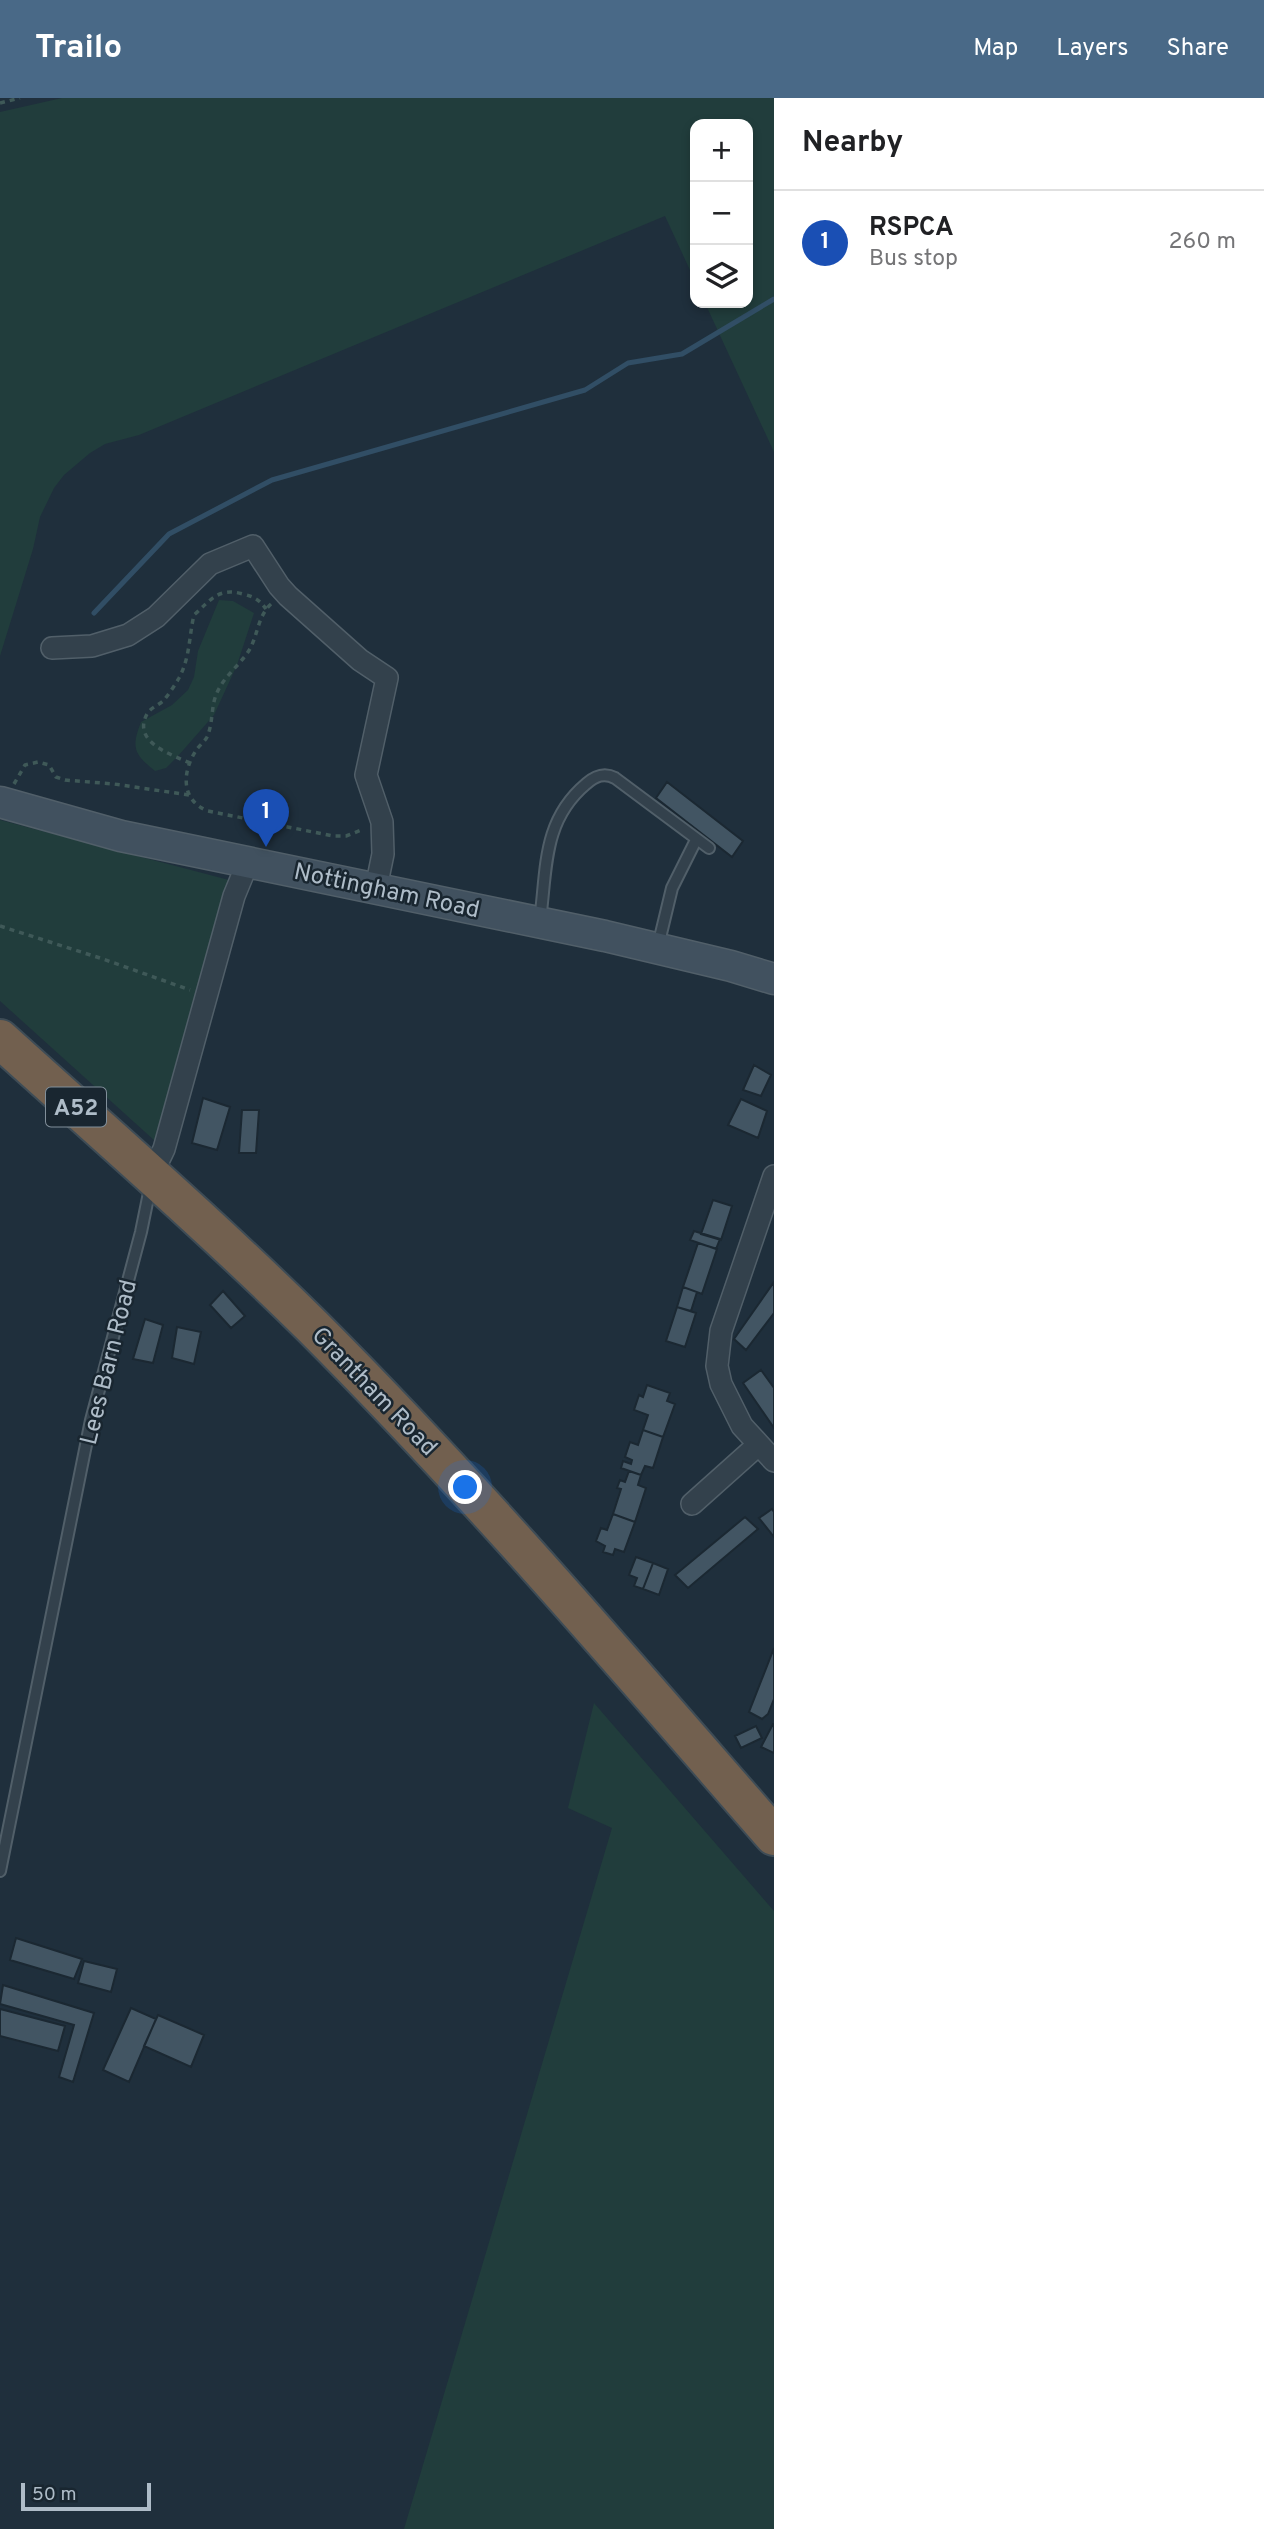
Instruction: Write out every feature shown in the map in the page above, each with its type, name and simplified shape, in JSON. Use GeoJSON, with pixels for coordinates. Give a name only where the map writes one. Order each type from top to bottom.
{"type":"FeatureCollection","features":[{"type":"Feature","properties":{"kind":"highway","name":"Grantham Road"},"geometry":{"type":"LineString","coordinates":[[0,1039],[152,1174],[312,1326],[480,1500],[774,1836]]}},
{"type":"Feature","properties":{"kind":"street"},"geometry":{"type":"LineString","coordinates":[[52,648],[92,646],[128,635],[156,617],[210,564],[253,546],[278,586],[288,596],[360,660],[387,678],[366,775],[382,822],[383,854],[376,888]]}},
{"type":"Feature","properties":{"kind":"street","name":"Nottingham Road"},"geometry":{"type":"LineString","coordinates":[[5,797],[121,836],[539,922],[774,979]]}},
{"type":"Feature","properties":{"kind":"street","name":"Lees Barn Road"},"geometry":{"type":"LineString","coordinates":[[152,1174],[164,1149],[234,896],[248,862]]}},
{"type":"Feature","properties":{"kind":"street"},"geometry":{"type":"LineString","coordinates":[[774,1176],[766,1224],[721,1331],[717,1366],[721,1384],[742,1426],[774,1461]]}},
{"type":"Feature","properties":{"kind":"street"},"geometry":{"type":"LineString","coordinates":[[692,1504],[758,1445]]}},
{"type":"Feature","properties":{"kind":"lane"},"geometry":{"type":"LineString","coordinates":[[539,922],[544,867],[557,821],[576,793],[598,776],[604,774],[615,778],[709,848]]}},
{"type":"Feature","properties":{"kind":"lane"},"geometry":{"type":"LineString","coordinates":[[657,949],[672,888],[696,840]]}},
{"type":"Feature","properties":{"kind":"lane","name":"Lees Barn Road"},"geometry":{"type":"LineString","coordinates":[[0,1871],[92,1420],[141,1232],[152,1174]]}},
{"type":"Feature","properties":{"kind":"path"},"geometry":{"type":"LineString","coordinates":[[0,103],[20,98]]}},
{"type":"Feature","properties":{"kind":"path"},"geometry":{"type":"LineString","coordinates":[[190,763],[156,746],[145,736],[143,729],[148,712],[163,701],[179,677],[190,649],[194,615],[218,594],[229,590],[259,599],[266,609],[250,649],[223,681],[216,694],[207,736],[186,771],[189,795],[196,807],[333,836],[346,836],[382,822]]}},
{"type":"Feature","properties":{"kind":"path"},"geometry":{"type":"LineString","coordinates":[[5,797],[25,765],[38,762],[49,765],[56,777],[65,780],[189,795]]}},
{"type":"Feature","properties":{"kind":"path"},"geometry":{"type":"LineString","coordinates":[[0,926],[103,958],[206,996]]}},
{"type":"Feature","properties":{"kind":"green space"},"geometry":{"type":"Polygon","coordinates":[[[62,98],[774,98],[774,452],[707,308],[753,308],[753,119],[690,119],[690,270],[665,216],[139,435],[105,444],[64,475],[54,488],[40,517],[33,549],[0,656],[0,112],[62,98]]]}},
{"type":"Feature","properties":{"kind":"green space"},"geometry":{"type":"Polygon","coordinates":[[[219,600],[233,601],[254,613],[237,665],[214,715],[166,768],[155,771],[136,750],[136,738],[141,722],[172,705],[188,690],[194,677],[198,651],[219,600]]]}},
{"type":"Feature","properties":{"kind":"green space"},"geometry":{"type":"Polygon","coordinates":[[[0,820],[229,880],[166,1125],[155,1141],[0,1001],[0,820]]]}},
{"type":"Feature","properties":{"kind":"green space"},"geometry":{"type":"Polygon","coordinates":[[[594,1703],[774,1911],[774,2529],[404,2529],[612,1828],[568,1808],[594,1703]]]}},
{"type":"Feature","properties":{"kind":"building"},"geometry":{"type":"Polygon","coordinates":[[[667,782],[743,841],[732,857],[656,798],[667,782]]]}},
{"type":"Feature","properties":{"kind":"building"},"geometry":{"type":"Polygon","coordinates":[[[754,1065],[771,1075],[761,1096],[743,1090],[754,1065]]]}},
{"type":"Feature","properties":{"kind":"building"},"geometry":{"type":"Polygon","coordinates":[[[203,1098],[230,1107],[217,1150],[192,1143],[203,1098]]]}},
{"type":"Feature","properties":{"kind":"building"},"geometry":{"type":"Polygon","coordinates":[[[741,1099],[767,1111],[758,1138],[728,1125],[741,1099]]]}},
{"type":"Feature","properties":{"kind":"building"},"geometry":{"type":"Polygon","coordinates":[[[242,1110],[259,1110],[256,1153],[239,1153],[242,1110]]]}},
{"type":"Feature","properties":{"kind":"building"},"geometry":{"type":"Polygon","coordinates":[[[713,1200],[732,1206],[721,1240],[701,1234],[713,1200]]]}},
{"type":"Feature","properties":{"kind":"building"},"geometry":{"type":"Polygon","coordinates":[[[694,1231],[720,1239],[716,1249],[690,1240],[694,1231]]]}},
{"type":"Feature","properties":{"kind":"building"},"geometry":{"type":"Polygon","coordinates":[[[698,1243],[717,1249],[702,1294],[683,1287],[698,1243]]]}},
{"type":"Feature","properties":{"kind":"building"},"geometry":{"type":"Polygon","coordinates":[[[774,1282],[774,1313],[746,1350],[734,1339],[774,1282]]]}},
{"type":"Feature","properties":{"kind":"building"},"geometry":{"type":"Polygon","coordinates":[[[683,1287],[697,1292],[691,1311],[677,1307],[683,1287]]]}},
{"type":"Feature","properties":{"kind":"building"},"geometry":{"type":"Polygon","coordinates":[[[223,1291],[245,1316],[231,1328],[210,1305],[223,1291]]]}},
{"type":"Feature","properties":{"kind":"building"},"geometry":{"type":"Polygon","coordinates":[[[677,1307],[696,1313],[685,1347],[666,1341],[677,1307]]]}},
{"type":"Feature","properties":{"kind":"building"},"geometry":{"type":"Polygon","coordinates":[[[145,1319],[163,1325],[153,1363],[133,1359],[145,1319]]]}},
{"type":"Feature","properties":{"kind":"building"},"geometry":{"type":"Polygon","coordinates":[[[177,1327],[201,1332],[194,1364],[172,1358],[177,1327]]]}},
{"type":"Feature","properties":{"kind":"building"},"geometry":{"type":"Polygon","coordinates":[[[761,1370],[774,1388],[774,1428],[743,1383],[761,1370]]]}},
{"type":"Feature","properties":{"kind":"building"},"geometry":{"type":"Polygon","coordinates":[[[647,1385],[670,1393],[667,1401],[675,1404],[663,1437],[643,1430],[648,1415],[634,1410],[639,1395],[643,1397],[647,1385]]]}},
{"type":"Feature","properties":{"kind":"building"},"geometry":{"type":"Polygon","coordinates":[[[643,1430],[663,1437],[653,1468],[645,1466],[641,1475],[621,1468],[623,1461],[631,1464],[632,1460],[625,1457],[630,1442],[638,1445],[643,1430]]]}},
{"type":"Feature","properties":{"kind":"building"},"geometry":{"type":"Polygon","coordinates":[[[629,1471],[641,1475],[638,1485],[646,1488],[635,1522],[613,1514],[621,1489],[617,1488],[620,1480],[625,1482],[629,1471]]]}},
{"type":"Feature","properties":{"kind":"building"},"geometry":{"type":"Polygon","coordinates":[[[772,1509],[774,1512],[774,1537],[759,1518],[772,1509]]]}},
{"type":"Feature","properties":{"kind":"building"},"geometry":{"type":"Polygon","coordinates":[[[613,1514],[635,1522],[624,1552],[615,1549],[613,1555],[603,1552],[605,1546],[596,1541],[601,1528],[607,1530],[613,1514]]]}},
{"type":"Feature","properties":{"kind":"building"},"geometry":{"type":"Polygon","coordinates":[[[745,1517],[758,1529],[688,1588],[675,1575],[745,1517]]]}},
{"type":"Feature","properties":{"kind":"building"},"geometry":{"type":"Polygon","coordinates":[[[636,1557],[653,1563],[643,1589],[634,1586],[637,1578],[629,1575],[636,1557]]]}},
{"type":"Feature","properties":{"kind":"building"},"geometry":{"type":"Polygon","coordinates":[[[653,1563],[668,1569],[659,1595],[643,1589],[653,1563]]]}},
{"type":"Feature","properties":{"kind":"building"},"geometry":{"type":"Polygon","coordinates":[[[774,1648],[774,1699],[768,1714],[762,1719],[749,1712],[774,1648]]]}},
{"type":"Feature","properties":{"kind":"building"},"geometry":{"type":"Polygon","coordinates":[[[774,1724],[774,1753],[761,1747],[774,1724]]]}},
{"type":"Feature","properties":{"kind":"building"},"geometry":{"type":"Polygon","coordinates":[[[756,1726],[762,1738],[741,1748],[735,1736],[756,1726]]]}},
{"type":"Feature","properties":{"kind":"building"},"geometry":{"type":"Polygon","coordinates":[[[16,1938],[82,1959],[74,1979],[10,1960],[16,1938]]]}},
{"type":"Feature","properties":{"kind":"building"},"geometry":{"type":"Polygon","coordinates":[[[84,1961],[117,1969],[111,1992],[78,1983],[84,1961]]]}},
{"type":"Feature","properties":{"kind":"building"},"geometry":{"type":"Polygon","coordinates":[[[3,1985],[94,2013],[73,2082],[59,2077],[74,2025],[0,2004],[3,1985]]]}},
{"type":"Feature","properties":{"kind":"building"},"geometry":{"type":"Polygon","coordinates":[[[131,2008],[156,2019],[129,2082],[103,2070],[131,2008]]]}},
{"type":"Feature","properties":{"kind":"building"},"geometry":{"type":"Polygon","coordinates":[[[0,2009],[65,2026],[58,2051],[0,2036],[0,2009]]]}},
{"type":"Feature","properties":{"kind":"building"},"geometry":{"type":"Polygon","coordinates":[[[158,2015],[204,2035],[191,2067],[144,2046],[158,2015]]]}},
{"type":"Feature","properties":{"kind":"waterway"},"geometry":{"type":"LineString","coordinates":[[94,613],[169,534],[272,480],[585,390],[628,363],[682,354],[774,299]]}},
{"type":"Feature","properties":{"kind":"place","name":"RSPCA"},"geometry":{"type":"Point","coordinates":[266,847]}}]}
